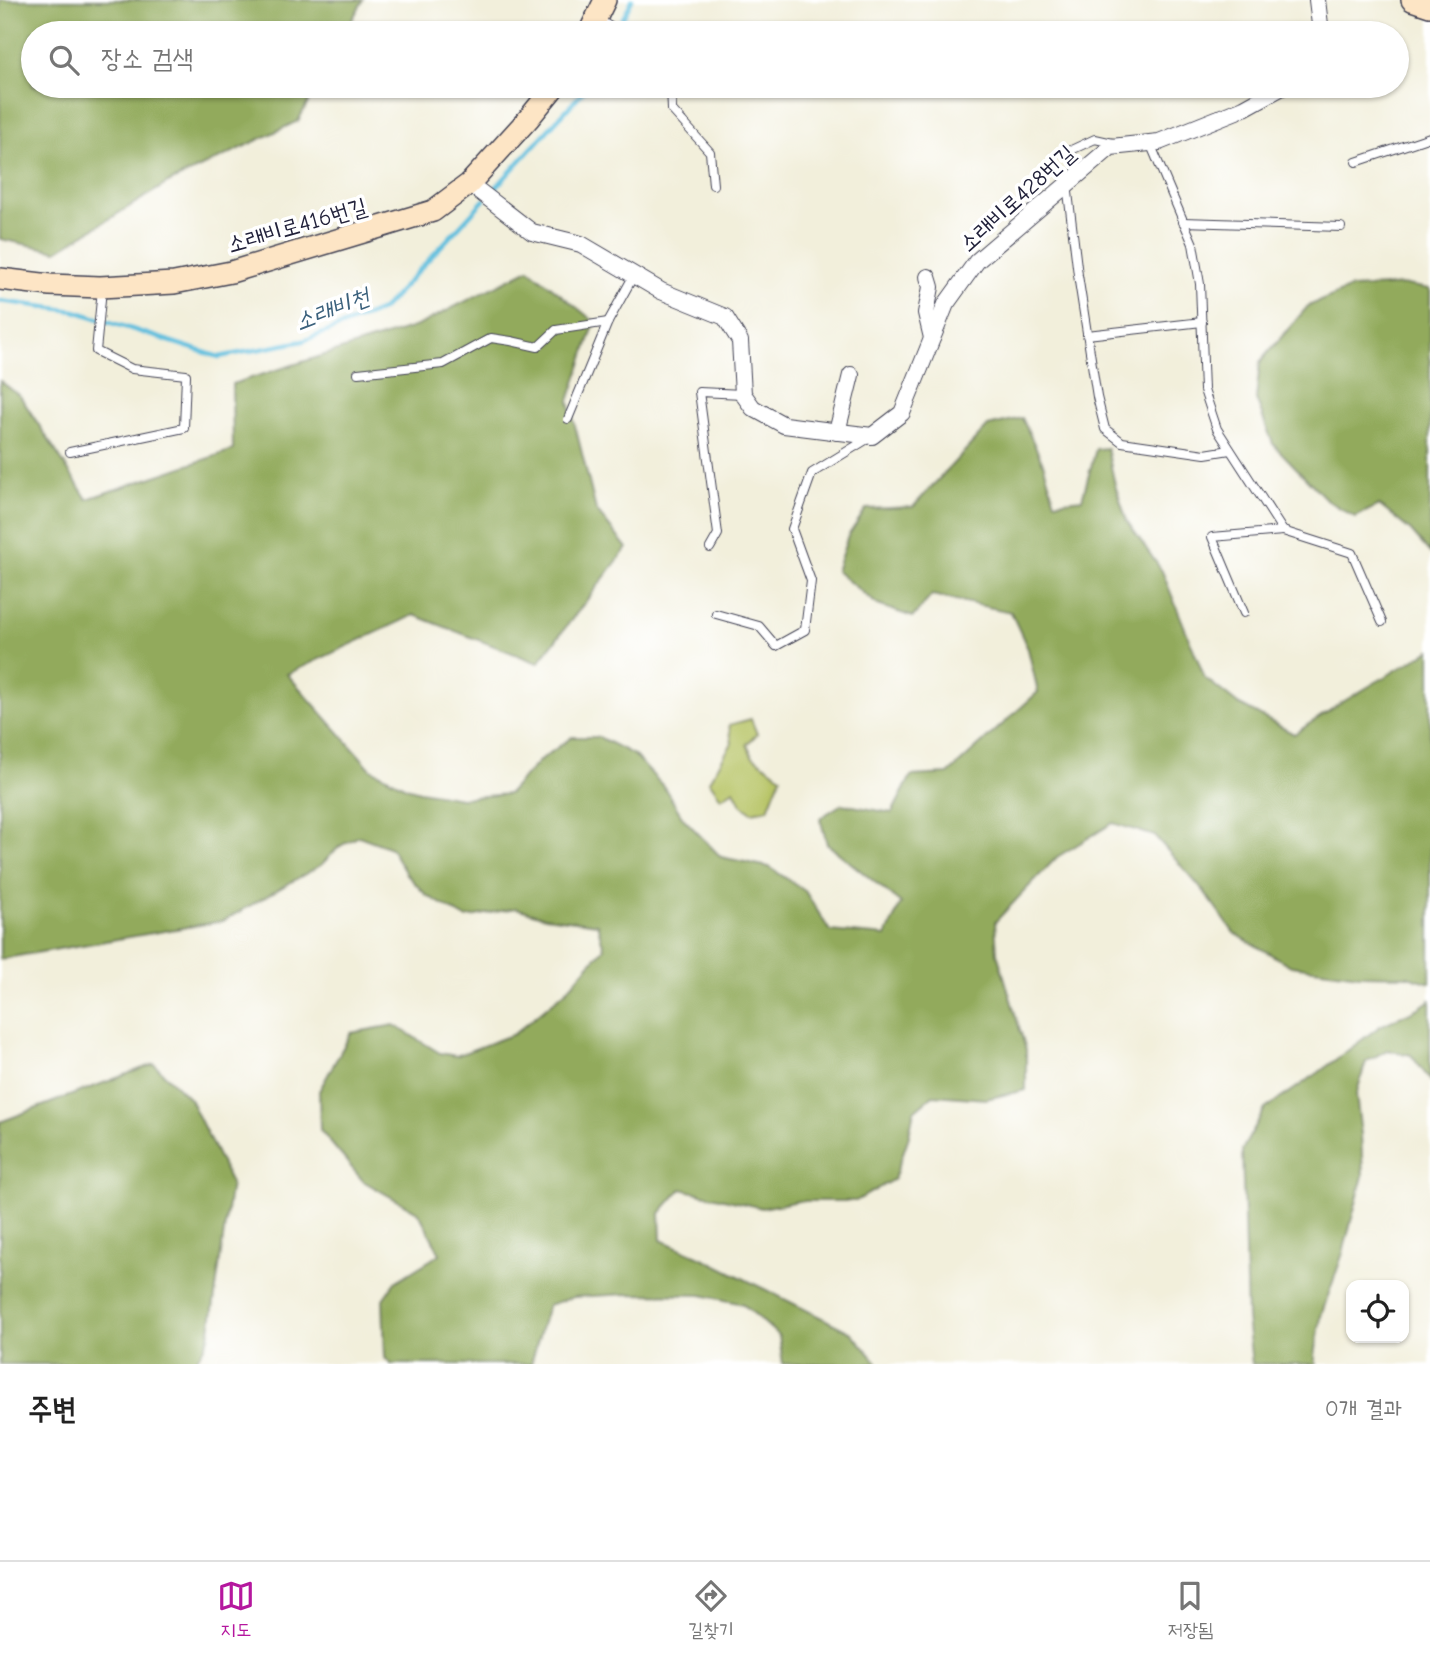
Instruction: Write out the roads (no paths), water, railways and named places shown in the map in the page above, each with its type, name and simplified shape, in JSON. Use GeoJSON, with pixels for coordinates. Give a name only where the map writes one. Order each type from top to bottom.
{"type":"FeatureCollection","features":[{"type":"Feature","properties":{"kind":"street"},"geometry":{"type":"LineString","coordinates":[[1317,0],[1320,21]]}},
{"type":"Feature","properties":{"kind":"street"},"geometry":{"type":"LineString","coordinates":[[1412,0],[1430,6]]}},
{"type":"Feature","properties":{"kind":"street","name":"소래비로416번길"},"geometry":{"type":"LineString","coordinates":[[0,279],[101,295],[231,272],[433,211],[474,188],[545,98]]}},
{"type":"Feature","properties":{"kind":"street","name":"소래비로428번길"},"geometry":{"type":"LineString","coordinates":[[872,436],[902,413],[946,304],[977,261],[1111,147],[1159,142],[1244,108],[1262,98]]}},
{"type":"Feature","properties":{"kind":"street"},"geometry":{"type":"LineString","coordinates":[[474,188],[531,232],[580,244],[661,291],[725,317],[740,341],[743,394],[753,408],[784,425],[872,436]]}},
{"type":"Feature","properties":{"kind":"street"},"geometry":{"type":"LineString","coordinates":[[928,276],[931,287],[926,313],[932,338]]}},
{"type":"Feature","properties":{"kind":"street"},"geometry":{"type":"LineString","coordinates":[[837,432],[851,375]]}},
{"type":"Feature","properties":{"kind":"lane"},"geometry":{"type":"LineString","coordinates":[[672,98],[673,110],[710,152],[713,185]]}},
{"type":"Feature","properties":{"kind":"lane"},"geometry":{"type":"LineString","coordinates":[[1356,162],[1430,137]]}},
{"type":"Feature","properties":{"kind":"lane"},"geometry":{"type":"LineString","coordinates":[[1067,152],[1095,139],[1124,146]]}},
{"type":"Feature","properties":{"kind":"lane"},"geometry":{"type":"LineString","coordinates":[[1150,143],[1193,244],[1200,284],[1205,390],[1217,429],[1283,531]]}},
{"type":"Feature","properties":{"kind":"lane"},"geometry":{"type":"LineString","coordinates":[[1067,184],[1087,335],[1105,429],[1122,442],[1205,454],[1230,450]]}},
{"type":"Feature","properties":{"kind":"lane"},"geometry":{"type":"LineString","coordinates":[[1184,222],[1341,227]]}},
{"type":"Feature","properties":{"kind":"lane"},"geometry":{"type":"LineString","coordinates":[[568,419],[608,322],[634,275]]}},
{"type":"Feature","properties":{"kind":"lane"},"geometry":{"type":"LineString","coordinates":[[70,453],[184,428],[186,374],[132,369],[96,351],[101,295]]}},
{"type":"Feature","properties":{"kind":"lane"},"geometry":{"type":"LineString","coordinates":[[358,373],[443,364],[491,338],[538,347],[556,330],[608,322]]}},
{"type":"Feature","properties":{"kind":"lane"},"geometry":{"type":"LineString","coordinates":[[1087,335],[1202,322]]}},
{"type":"Feature","properties":{"kind":"lane"},"geometry":{"type":"LineString","coordinates":[[709,548],[718,534],[699,392],[743,394]]}},
{"type":"Feature","properties":{"kind":"lane"},"geometry":{"type":"LineString","coordinates":[[716,614],[759,626],[776,646],[805,630],[811,581],[792,529],[811,473],[872,436]]}},
{"type":"Feature","properties":{"kind":"lane"},"geometry":{"type":"LineString","coordinates":[[1244,613],[1212,537],[1283,531],[1352,553],[1382,622]]}},
{"type":"Feature","properties":{"kind":"waterway","name":"소래비천"},"geometry":{"type":"LineString","coordinates":[[622,21],[632,0]]}},
{"type":"Feature","properties":{"kind":"waterway","name":"소래비천"},"geometry":{"type":"LineString","coordinates":[[490,194],[577,98]]}},
{"type":"Feature","properties":{"kind":"waterway","name":"소래비천"},"geometry":{"type":"LineString","coordinates":[[0,301],[75,311],[219,357],[303,341],[382,310],[484,200]]}}]}
